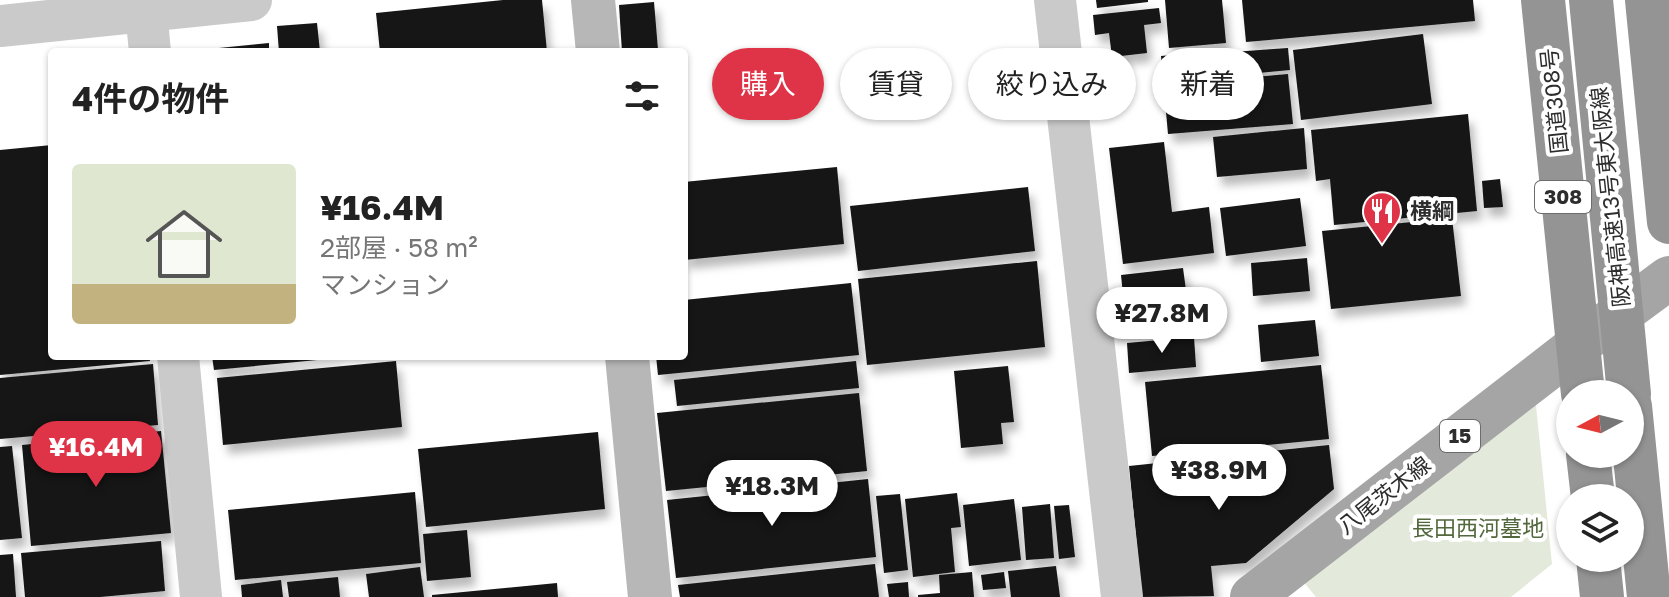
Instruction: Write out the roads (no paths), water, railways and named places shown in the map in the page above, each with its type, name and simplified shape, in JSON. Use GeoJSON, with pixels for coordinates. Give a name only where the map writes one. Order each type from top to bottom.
{"type":"FeatureCollection","features":[{"type":"Feature","properties":{"kind":"highway","name":"国道308号"},"geometry":{"type":"LineString","coordinates":[[1543,0],[1582,380]]}},
{"type":"Feature","properties":{"kind":"highway","name":"阪神高速13号東大阪線"},"geometry":{"type":"LineString","coordinates":[[1591,0],[1628,380]]}},
{"type":"Feature","properties":{"kind":"highway"},"geometry":{"type":"LineString","coordinates":[[1647,0],[1669,222]]}},
{"type":"Feature","properties":{"kind":"highway"},"geometry":{"type":"LineString","coordinates":[[1636,468],[1649,597]]}},
{"type":"Feature","properties":{"kind":"highway"},"geometry":{"type":"LineString","coordinates":[[1599,572],[1602,597]]}},
{"type":"Feature","properties":{"kind":"main road","name":"八尾茨木線"},"geometry":{"type":"LineString","coordinates":[[1252,597],[1669,278]]}},
{"type":"Feature","properties":{"kind":"street"},"geometry":{"type":"LineString","coordinates":[[0,26],[145,5],[251,0]]}},
{"type":"Feature","properties":{"kind":"street"},"geometry":{"type":"LineString","coordinates":[[593,0],[598,48]]}},
{"type":"Feature","properties":{"kind":"street"},"geometry":{"type":"LineString","coordinates":[[1055,0],[1122,597]]}},
{"type":"Feature","properties":{"kind":"street"},"geometry":{"type":"LineString","coordinates":[[145,5],[150,48]]}},
{"type":"Feature","properties":{"kind":"street"},"geometry":{"type":"LineString","coordinates":[[178,360],[201,597]]}},
{"type":"Feature","properties":{"kind":"street"},"geometry":{"type":"LineString","coordinates":[[627,360],[650,597]]}},
{"type":"Feature","properties":{"kind":"place","name":"横綱"},"geometry":{"type":"Point","coordinates":[1382,245]}},
{"type":"Feature","properties":{"kind":"park label","name":"長田西河墓地"},"geometry":{"type":"Point","coordinates":[1478,528]}}]}
